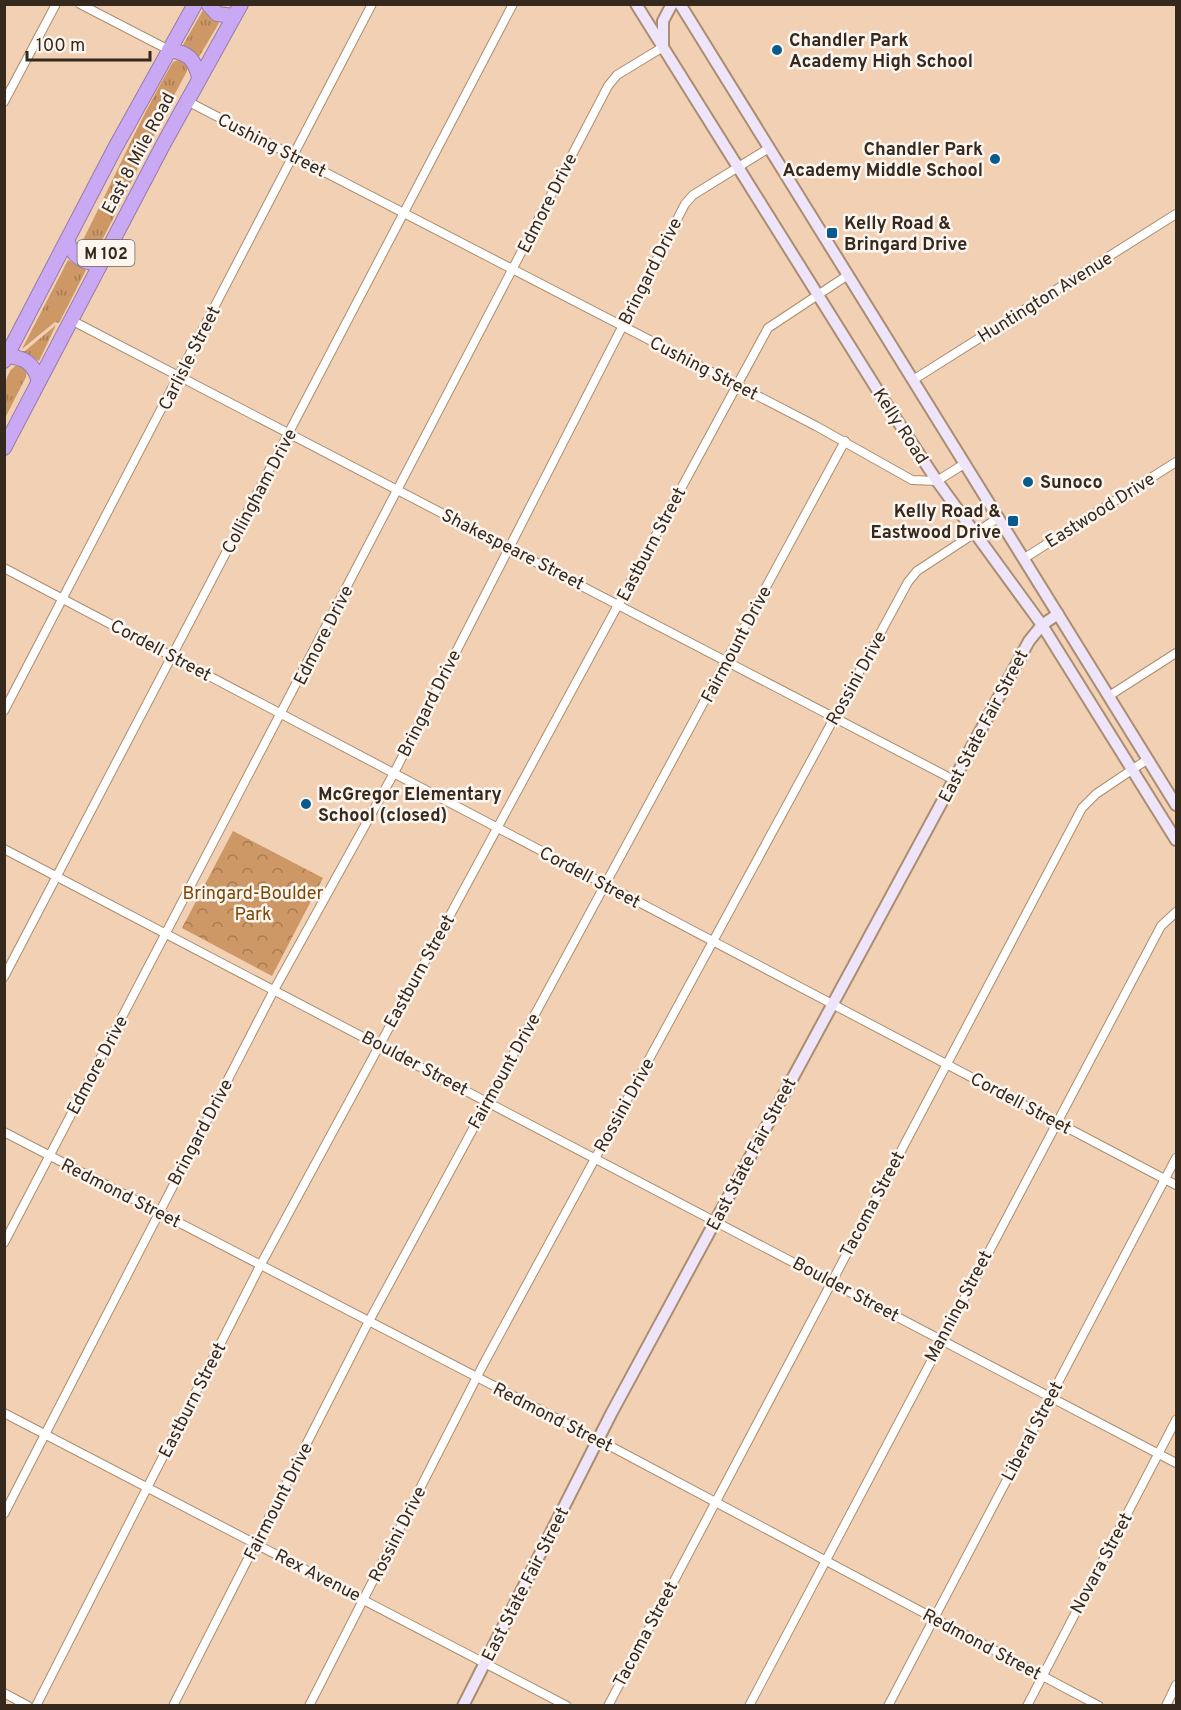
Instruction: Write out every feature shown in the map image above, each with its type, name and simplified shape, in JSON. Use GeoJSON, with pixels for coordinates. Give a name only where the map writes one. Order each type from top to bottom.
{"type":"FeatureCollection","features":[{"type":"Feature","properties":{"kind":"highway","name":"East 8 Mile Road"},"geometry":{"type":"LineString","coordinates":[[5,357],[195,4]]}},
{"type":"Feature","properties":{"kind":"highway"},"geometry":{"type":"LineString","coordinates":[[208,4],[217,14],[237,10]]}},
{"type":"Feature","properties":{"kind":"highway","name":"East 8 Mile Road"},"geometry":{"type":"LineString","coordinates":[[4,448],[199,77],[237,10]]}},
{"type":"Feature","properties":{"kind":"highway"},"geometry":{"type":"LineString","coordinates":[[169,50],[190,56],[196,64],[199,77]]}},
{"type":"Feature","properties":{"kind":"highway"},"geometry":{"type":"LineString","coordinates":[[67,241],[73,253],[80,260],[101,263]]}},
{"type":"Feature","properties":{"kind":"highway"},"geometry":{"type":"LineString","coordinates":[[5,357],[27,361],[34,367],[39,381]]}},
{"type":"Feature","properties":{"kind":"street"},"geometry":{"type":"LineString","coordinates":[[4,102],[56,4]]}},
{"type":"Feature","properties":{"kind":"street","name":"Carlisle Street"},"geometry":{"type":"LineString","coordinates":[[4,711],[180,377],[372,4]]}},
{"type":"Feature","properties":{"kind":"street","name":"Collingham Drive"},"geometry":{"type":"LineString","coordinates":[[4,977],[513,4]]}},
{"type":"Feature","properties":{"kind":"street","name":"Kelly Road"},"geometry":{"type":"LineString","coordinates":[[636,4],[937,481],[1042,625],[1176,840]]}},
{"type":"Feature","properties":{"kind":"street"},"geometry":{"type":"LineString","coordinates":[[663,47],[663,21],[672,4]]}},
{"type":"Feature","properties":{"kind":"street","name":"Kelly Road"},"geometry":{"type":"LineString","coordinates":[[680,4],[1176,804]]}},
{"type":"Feature","properties":{"kind":"street"},"geometry":{"type":"LineString","coordinates":[[82,5],[169,50]]}},
{"type":"Feature","properties":{"kind":"street","name":"Edmore Drive"},"geometry":{"type":"LineString","coordinates":[[4,1243],[613,78],[663,47]]}},
{"type":"Feature","properties":{"kind":"street","name":"Cushing Street"},"geometry":{"type":"LineString","coordinates":[[187,101],[736,384],[845,441],[912,480],[937,481]]}},
{"type":"Feature","properties":{"kind":"street","name":"Bringard Drive"},"geometry":{"type":"LineString","coordinates":[[4,1514],[274,990],[394,773],[685,204],[693,195],[769,148]]}},
{"type":"Feature","properties":{"kind":"street","name":"Huntington Avenue"},"geometry":{"type":"LineString","coordinates":[[913,380],[1176,214]]}},
{"type":"Feature","properties":{"kind":"street","name":"Eastburn Street"},"geometry":{"type":"LineString","coordinates":[[36,1706],[260,1266],[770,324],[848,275]]}},
{"type":"Feature","properties":{"kind":"street","name":"Shakespeare Street"},"geometry":{"type":"LineString","coordinates":[[71,320],[619,603],[954,780]]}},
{"type":"Feature","properties":{"kind":"street","name":"Fairmount Drive"},"geometry":{"type":"LineString","coordinates":[[173,1706],[368,1323],[845,441]]}},
{"type":"Feature","properties":{"kind":"street","name":"Eastwood Drive"},"geometry":{"type":"LineString","coordinates":[[1023,559],[1176,462]]}},
{"type":"Feature","properties":{"kind":"street"},"geometry":{"type":"LineString","coordinates":[[937,481],[964,464]]}},
{"type":"Feature","properties":{"kind":"street","name":"Rossini Drive"},"geometry":{"type":"LineString","coordinates":[[309,1706],[477,1378],[911,577],[998,518]]}},
{"type":"Feature","properties":{"kind":"street","name":"Cordell Street"},"geometry":{"type":"LineString","coordinates":[[4,568],[282,712],[605,886],[1176,1185]]}},
{"type":"Feature","properties":{"kind":"street","name":"East State Fair Street"},"geometry":{"type":"LineString","coordinates":[[463,1706],[598,1441],[715,1221],[1029,642],[1042,625],[1058,614]]}},
{"type":"Feature","properties":{"kind":"street"},"geometry":{"type":"LineString","coordinates":[[1109,696],[1176,653]]}},
{"type":"Feature","properties":{"kind":"street","name":"Tacoma Street"},"geometry":{"type":"LineString","coordinates":[[608,1706],[1082,808],[1096,794],[1148,759]]}},
{"type":"Feature","properties":{"kind":"street","name":"Boulder Street"},"geometry":{"type":"LineString","coordinates":[[4,849],[1176,1462]]}},
{"type":"Feature","properties":{"kind":"street","name":"Manning Street"},"geometry":{"type":"LineString","coordinates":[[749,1706],[1056,1121],[1161,926],[1176,912]]}},
{"type":"Feature","properties":{"kind":"street","name":"Redmond Street"},"geometry":{"type":"LineString","coordinates":[[4,1132],[598,1441],[1099,1706]]}},
{"type":"Feature","properties":{"kind":"street","name":"Liberal Street"},"geometry":{"type":"LineString","coordinates":[[888,1706],[1176,1158]]}},
{"type":"Feature","properties":{"kind":"street","name":"Rex Avenue"},"geometry":{"type":"LineString","coordinates":[[4,1413],[567,1706]]}},
{"type":"Feature","properties":{"kind":"street","name":"Novara Street"},"geometry":{"type":"LineString","coordinates":[[1027,1706],[1176,1420]]}},
{"type":"Feature","properties":{"kind":"street"},"geometry":{"type":"LineString","coordinates":[[1166,1706],[1176,1685]]}},
{"type":"Feature","properties":{"kind":"street"},"geometry":{"type":"LineString","coordinates":[[4,1693],[28,1706]]}},
{"type":"Feature","properties":{"kind":"green space"},"geometry":{"type":"Polygon","coordinates":[[[203,10],[219,23],[199,57],[183,45],[203,10]]]}},
{"type":"Feature","properties":{"kind":"green space"},"geometry":{"type":"Polygon","coordinates":[[[181,59],[188,65],[187,71],[97,250],[93,255],[86,256],[80,250],[81,244],[160,84],[173,62],[181,59]]]}},
{"type":"Feature","properties":{"kind":"green space"},"geometry":{"type":"Polygon","coordinates":[[[68,260],[86,270],[59,323],[55,322],[22,349],[68,260]]]}},
{"type":"Feature","properties":{"kind":"green space"},"geometry":{"type":"Polygon","coordinates":[[[56,325],[39,361],[21,351],[25,351],[56,325]]]}},
{"type":"Feature","properties":{"kind":"green space"},"geometry":{"type":"Polygon","coordinates":[[[19,364],[27,370],[26,377],[5,418],[6,380],[13,368],[19,364]]]}},
{"type":"Feature","properties":{"kind":"green space","name":"Bringard-Boulder Park"},"geometry":{"type":"Polygon","coordinates":[[[233,831],[323,878],[272,976],[182,928],[233,831]]]}},
{"type":"Feature","properties":{"kind":"place","name":"Chandler Park Academy High School"},"geometry":{"type":"Point","coordinates":[777,50]}},
{"type":"Feature","properties":{"kind":"place","name":"Chandler Park Academy Middle School"},"geometry":{"type":"Point","coordinates":[995,159]}},
{"type":"Feature","properties":{"kind":"place","name":"Kelly Road & Bringard Drive"},"geometry":{"type":"Point","coordinates":[832,233]}},
{"type":"Feature","properties":{"kind":"place","name":"Sunoco"},"geometry":{"type":"Point","coordinates":[1028,482]}},
{"type":"Feature","properties":{"kind":"place","name":"Kelly Road & Eastwood Drive"},"geometry":{"type":"Point","coordinates":[1013,521]}},
{"type":"Feature","properties":{"kind":"place","name":"McGregor Elementary School (closed)"},"geometry":{"type":"Point","coordinates":[306,804]}}]}
